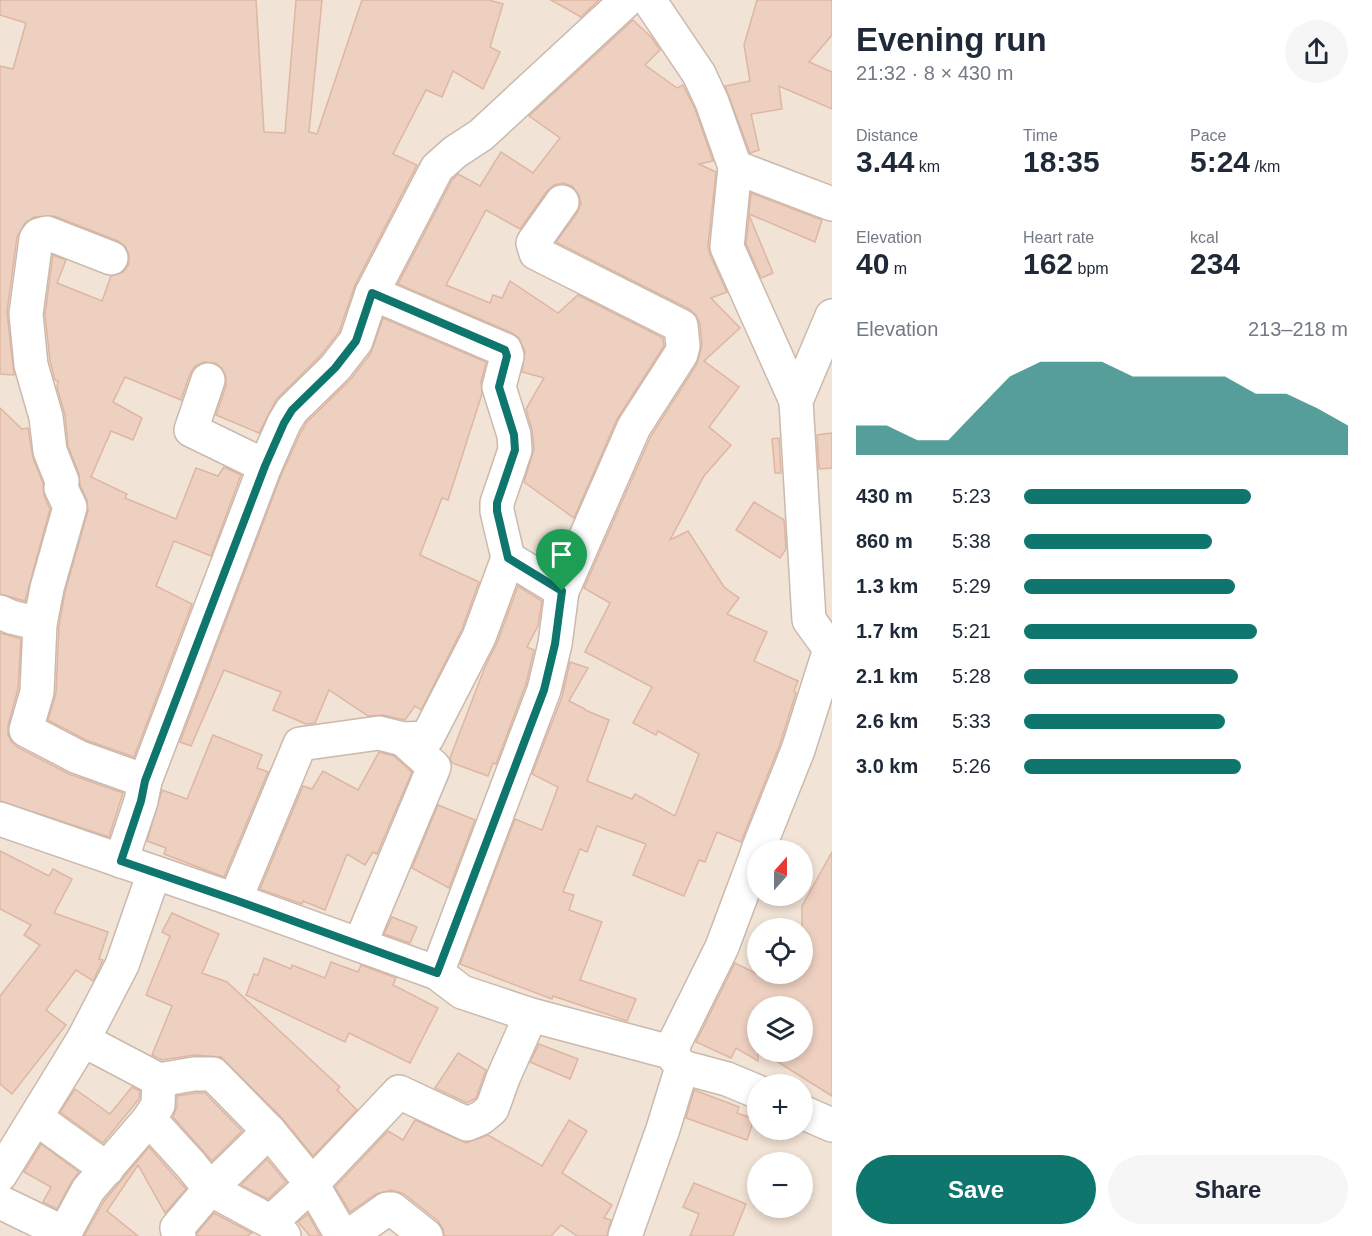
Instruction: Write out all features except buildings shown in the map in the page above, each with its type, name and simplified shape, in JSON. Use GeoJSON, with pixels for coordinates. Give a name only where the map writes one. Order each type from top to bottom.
{"type":"FeatureCollection","features":[{"type":"Feature","properties":{"kind":"street"},"geometry":{"type":"LineString","coordinates":[[121,861],[141,801],[145,781],[265,466],[284,423],[292,410],[335,368],[356,341],[372,293],[437,168],[490,127],[627,0]]}},
{"type":"Feature","properties":{"kind":"street"},"geometry":{"type":"LineString","coordinates":[[649,0],[699,74],[712,102],[735,167],[727,247],[795,401],[809,620],[830,649],[798,750],[762,840]]}},
{"type":"Feature","properties":{"kind":"street"},"geometry":{"type":"LineString","coordinates":[[735,167],[832,204]]}},
{"type":"Feature","properties":{"kind":"street"},"geometry":{"type":"LineString","coordinates":[[437,973],[544,690],[555,644],[562,591],[634,427],[681,354],[683,346],[681,326],[533,249],[533,243],[562,202]]}},
{"type":"Feature","properties":{"kind":"street"},"geometry":{"type":"LineString","coordinates":[[111,258],[47,233],[39,235],[36,239],[26,314],[31,365],[46,417],[50,451],[62,481],[61,488],[70,507],[47,588],[40,624],[37,692],[26,730],[78,757],[145,781]]}},
{"type":"Feature","properties":{"kind":"street"},"geometry":{"type":"LineString","coordinates":[[235,900],[300,744],[379,733],[403,739],[428,738],[479,637],[508,558],[497,511],[497,503],[515,450],[514,435],[499,387],[507,356],[505,350],[372,293]]}},
{"type":"Feature","properties":{"kind":"street"},"geometry":{"type":"LineString","coordinates":[[795,401],[832,316]]}},
{"type":"Feature","properties":{"kind":"street"},"geometry":{"type":"LineString","coordinates":[[208,380],[191,430],[265,466]]}},
{"type":"Feature","properties":{"kind":"street"},"geometry":{"type":"LineString","coordinates":[[508,558],[562,591]]}},
{"type":"Feature","properties":{"kind":"street"},"geometry":{"type":"LineString","coordinates":[[0,612],[10,617],[40,624]]}},
{"type":"Feature","properties":{"kind":"street"},"geometry":{"type":"LineString","coordinates":[[360,944],[434,767],[403,739]]}},
{"type":"Feature","properties":{"kind":"street"},"geometry":{"type":"LineString","coordinates":[[0,819],[360,944],[437,973],[462,992],[531,1016],[676,1060],[747,1087]]}},
{"type":"Feature","properties":{"kind":"street"},"geometry":{"type":"LineString","coordinates":[[0,1175],[83,1040],[122,964],[154,873]]}},
{"type":"Feature","properties":{"kind":"street"},"geometry":{"type":"LineString","coordinates":[[625,1236],[663,1130],[676,1060],[747,880]]}},
{"type":"Feature","properties":{"kind":"street"},"geometry":{"type":"LineString","coordinates":[[149,1119],[210,1189],[277,1229],[312,1184],[399,1092],[467,1124],[481,1118],[492,1109],[502,1078],[531,1016]]}},
{"type":"Feature","properties":{"kind":"street"},"geometry":{"type":"LineString","coordinates":[[83,1040],[159,1080],[194,1074],[213,1074],[269,1131],[312,1184],[342,1236]]}},
{"type":"Feature","properties":{"kind":"street"},"geometry":{"type":"LineString","coordinates":[[0,1202],[63,1235],[88,1190],[149,1119],[158,1105],[159,1080]]}},
{"type":"Feature","properties":{"kind":"street"},"geometry":{"type":"LineString","coordinates":[[813,1117],[832,1125]]}},
{"type":"Feature","properties":{"kind":"street"},"geometry":{"type":"LineString","coordinates":[[36,1118],[107,1169]]}},
{"type":"Feature","properties":{"kind":"street"},"geometry":{"type":"LineString","coordinates":[[179,1236],[177,1228],[210,1189],[269,1131]]}},
{"type":"Feature","properties":{"kind":"street"},"geometry":{"type":"LineString","coordinates":[[349,1236],[387,1209],[392,1209],[426,1236]]}},
{"type":"Feature","properties":{"kind":"shaded area"},"geometry":{"type":"Polygon","coordinates":[[[0,0],[832,0],[832,1236],[0,1236],[0,0]]]}},
{"type":"Feature","properties":{"kind":"route"},"geometry":{"type":"LineString","coordinates":[[372,293],[505,350],[507,356],[499,387],[514,435],[515,450],[497,503],[498,520],[508,558],[562,591],[555,644],[544,690],[437,973],[121,861],[141,801],[145,781],[265,466],[284,423],[292,410],[335,368],[356,341],[372,293]]}}]}
